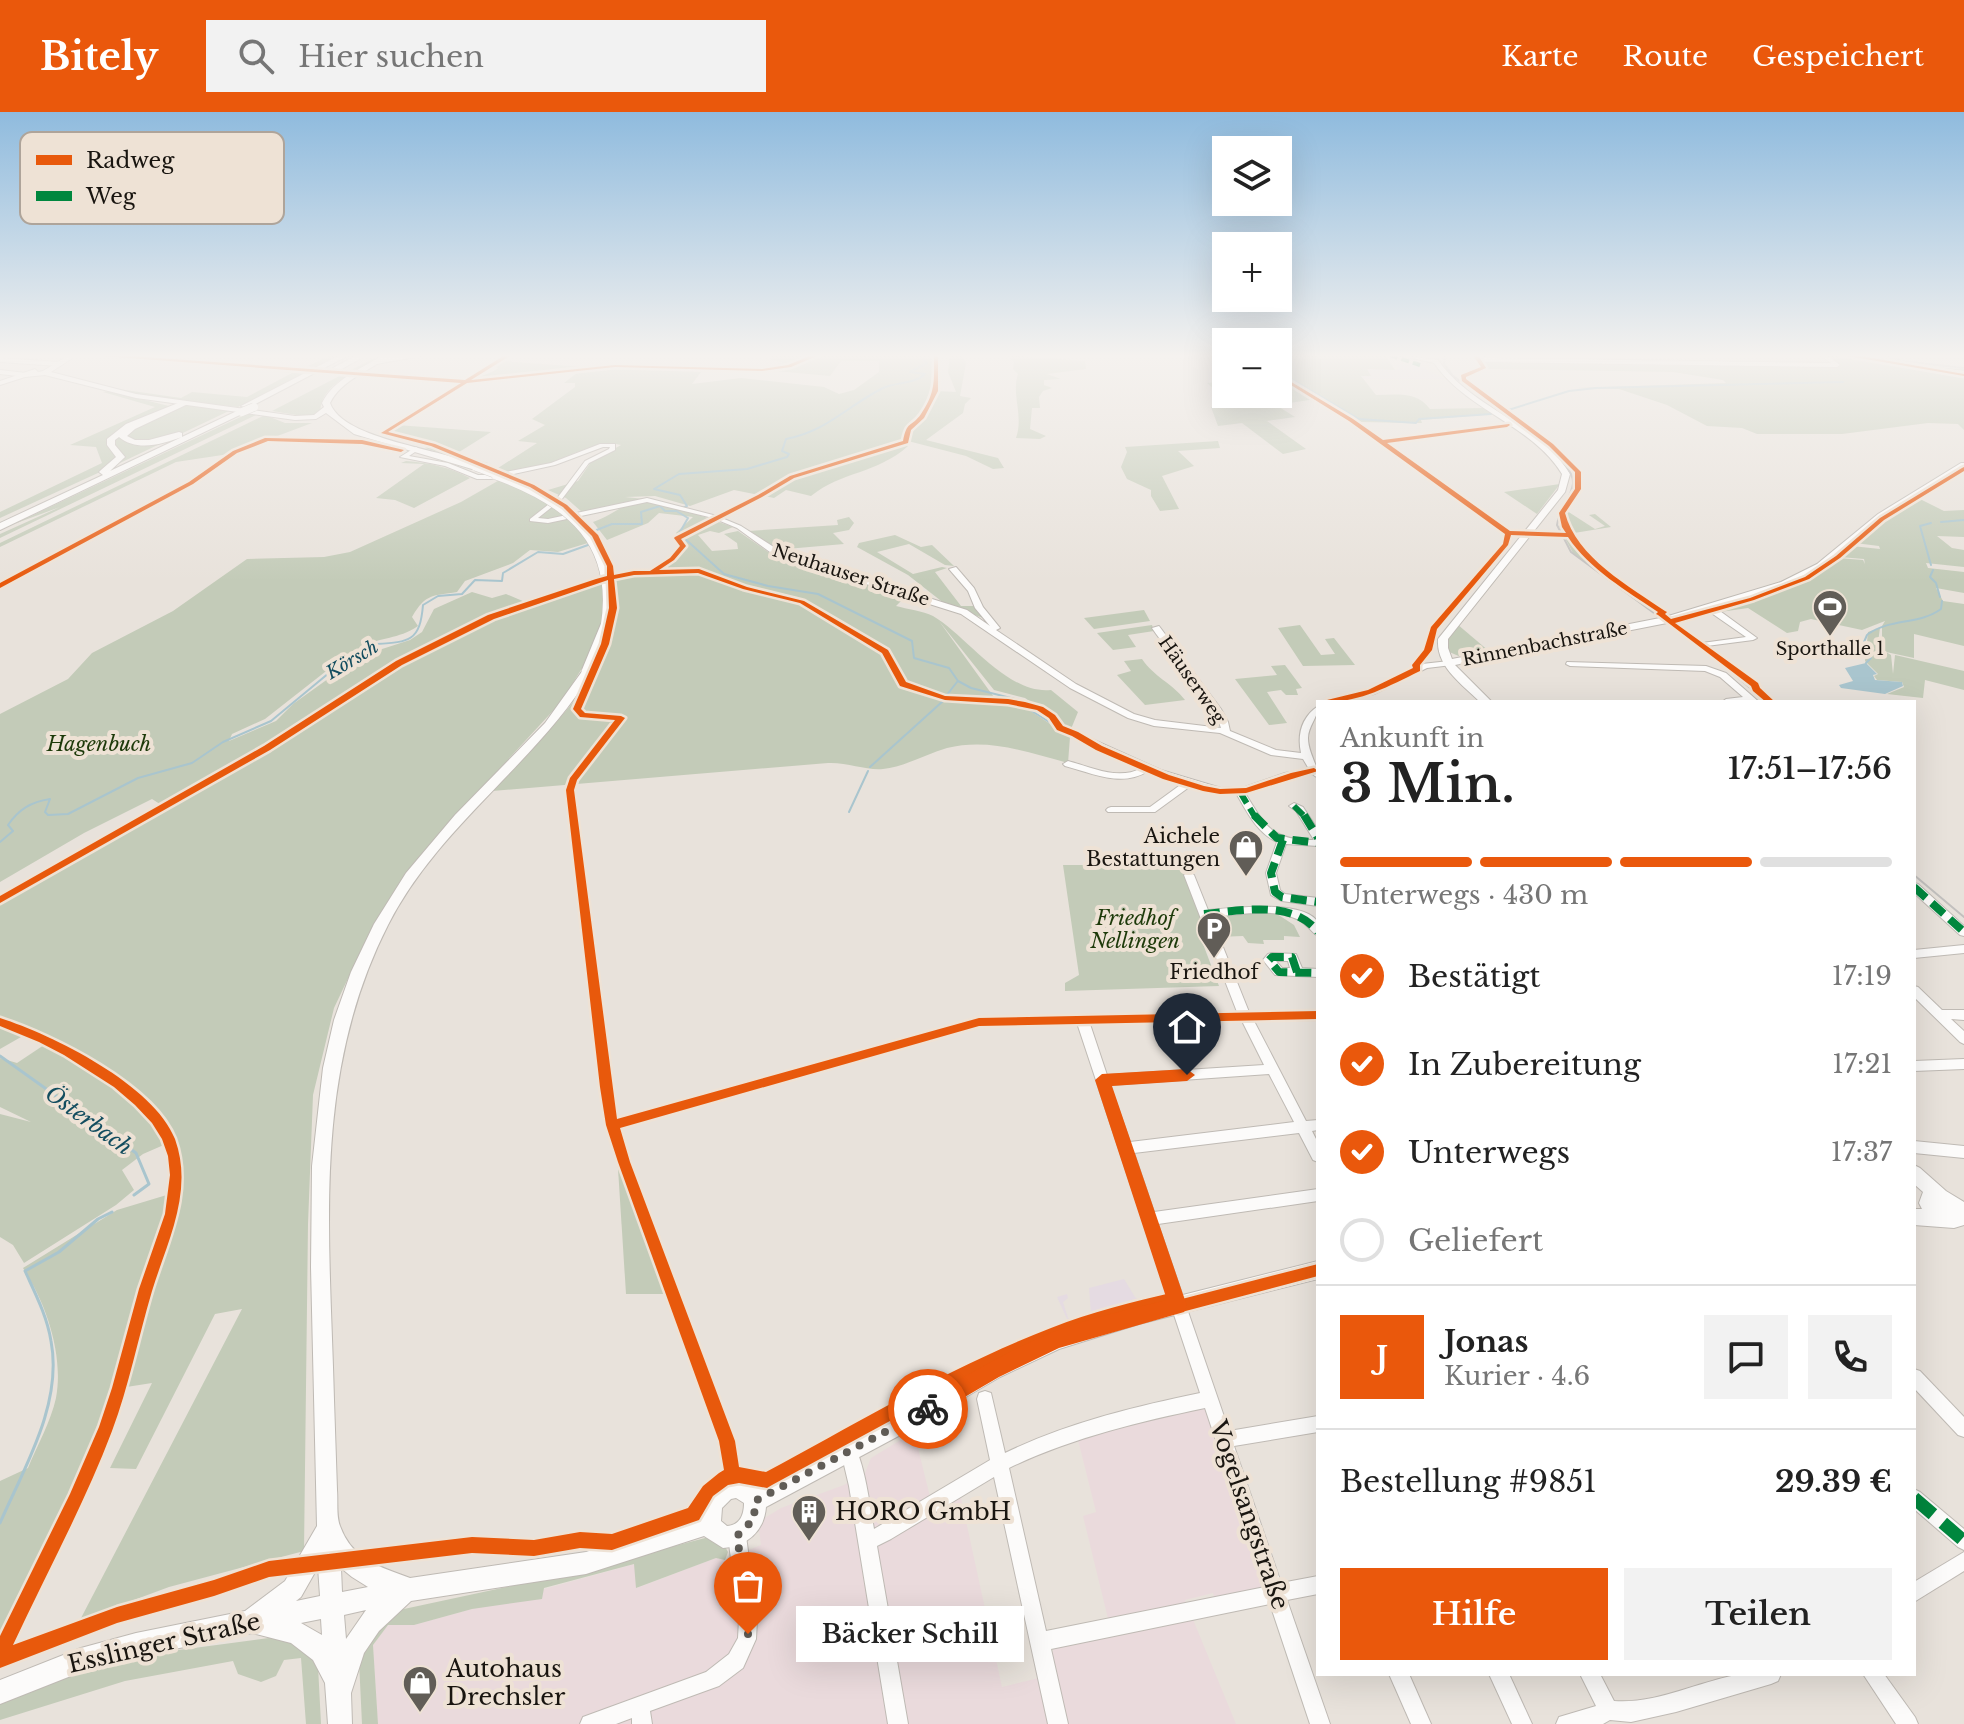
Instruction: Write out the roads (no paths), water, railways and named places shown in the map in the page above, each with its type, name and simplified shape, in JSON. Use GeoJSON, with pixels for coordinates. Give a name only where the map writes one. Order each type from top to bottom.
{"type":"FeatureCollection","features":[{"type":"Feature","properties":{"kind":"highway"},"geometry":{"type":"LineString","coordinates":[[96,477],[120,460],[120,453],[110,444],[113,436],[123,430]]}},
{"type":"Feature","properties":{"kind":"highway"},"geometry":{"type":"LineString","coordinates":[[128,430],[122,438],[133,442],[155,441],[189,430]]}},
{"type":"Feature","properties":{"kind":"highway"},"geometry":{"type":"LineString","coordinates":[[0,524],[196,430]]}},
{"type":"Feature","properties":{"kind":"highway"},"geometry":{"type":"LineString","coordinates":[[0,524],[199,430]]}},
{"type":"Feature","properties":{"kind":"main road"},"geometry":{"type":"LineString","coordinates":[[340,1724],[328,1527],[320,1162],[327,1078],[341,1016],[369,946],[407,881],[448,830],[543,732],[587,672],[603,639],[610,605],[609,575],[599,548],[575,517],[553,500],[518,482],[354,430]]}},
{"type":"Feature","properties":{"kind":"main road"},"geometry":{"type":"LineString","coordinates":[[1484,700],[1449,663],[1441,648],[1446,633],[1562,490],[1566,479],[1563,467],[1554,457],[1519,430]]}},
{"type":"Feature","properties":{"kind":"main road","name":"Rinnenbachstraße"},"geometry":{"type":"LineString","coordinates":[[1449,663],[1710,608],[1763,592],[1806,574],[1881,516],[1964,465]]}},
{"type":"Feature","properties":{"kind":"main road"},"geometry":{"type":"LineString","coordinates":[[1469,685],[1466,669],[1476,659]]}},
{"type":"Feature","properties":{"kind":"main road"},"geometry":{"type":"LineString","coordinates":[[1916,1175],[1944,1207]]}},
{"type":"Feature","properties":{"kind":"main road"},"geometry":{"type":"LineString","coordinates":[[1916,1185],[1944,1207]]}},
{"type":"Feature","properties":{"kind":"main road"},"geometry":{"type":"LineString","coordinates":[[1916,1216],[1944,1207]]}},
{"type":"Feature","properties":{"kind":"main road"},"geometry":{"type":"LineString","coordinates":[[755,1501],[1040,1347],[1106,1323],[1316,1271]]}},
{"type":"Feature","properties":{"kind":"main road"},"geometry":{"type":"LineString","coordinates":[[744,1489],[755,1501],[754,1519],[737,1536],[719,1535],[710,1523],[713,1502],[726,1490],[744,1489]]}},
{"type":"Feature","properties":{"kind":"main road","name":"Esslinger Straße"},"geometry":{"type":"LineString","coordinates":[[0,1692],[106,1652],[414,1589],[586,1563],[710,1523]]}},
{"type":"Feature","properties":{"kind":"main road"},"geometry":{"type":"LineString","coordinates":[[328,1527],[342,1553],[354,1567],[379,1581],[414,1589]]}},
{"type":"Feature","properties":{"kind":"main road"},"geometry":{"type":"LineString","coordinates":[[243,1624],[293,1589],[328,1527]]}},
{"type":"Feature","properties":{"kind":"main road"},"geometry":{"type":"LineString","coordinates":[[339,1696],[350,1658],[365,1628],[386,1606],[414,1589]]}},
{"type":"Feature","properties":{"kind":"main road"},"geometry":{"type":"LineString","coordinates":[[243,1624],[282,1628],[315,1643],[328,1661],[339,1696]]}},
{"type":"Feature","properties":{"kind":"street","name":"Neuhauser Straße"},"geometry":{"type":"LineString","coordinates":[[416,449],[403,457],[446,464],[471,476],[487,477],[553,464],[602,445],[614,446],[587,462],[564,493],[534,516],[533,522],[642,500],[685,508],[735,525],[777,553],[960,611],[996,632],[1063,680],[1124,713],[1154,723],[1226,732],[1274,753],[1305,756]]}},
{"type":"Feature","properties":{"kind":"street"},"geometry":{"type":"LineString","coordinates":[[953,569],[971,590],[996,632]]}},
{"type":"Feature","properties":{"kind":"street"},"geometry":{"type":"LineString","coordinates":[[1702,645],[1753,638],[1710,608]]}},
{"type":"Feature","properties":{"kind":"street","name":"Häuserweg"},"geometry":{"type":"LineString","coordinates":[[1156,628],[1213,705],[1225,724],[1226,732]]}},
{"type":"Feature","properties":{"kind":"street","name":"Rinnenbachstraße"},"geometry":{"type":"LineString","coordinates":[[1363,699],[1425,666],[1449,663]]}},
{"type":"Feature","properties":{"kind":"street"},"geometry":{"type":"LineString","coordinates":[[1570,664],[1705,669],[1723,675],[1753,700]]}},
{"type":"Feature","properties":{"kind":"street"},"geometry":{"type":"LineString","coordinates":[[1060,728],[1147,768],[1189,783],[1240,792],[1283,777],[1316,774],[1305,756],[1304,730],[1316,711]]}},
{"type":"Feature","properties":{"kind":"street"},"geometry":{"type":"LineString","coordinates":[[1068,764],[1123,776],[1139,774],[1147,768]]}},
{"type":"Feature","properties":{"kind":"street"},"geometry":{"type":"LineString","coordinates":[[1111,810],[1152,810],[1189,783]]}},
{"type":"Feature","properties":{"kind":"street"},"geometry":{"type":"LineString","coordinates":[[1240,792],[1264,831],[1283,840],[1316,840]]}},
{"type":"Feature","properties":{"kind":"street"},"geometry":{"type":"LineString","coordinates":[[1294,806],[1300,809],[1316,837]]}},
{"type":"Feature","properties":{"kind":"street"},"geometry":{"type":"LineString","coordinates":[[1283,840],[1271,873],[1273,887],[1278,896],[1316,902]]}},
{"type":"Feature","properties":{"kind":"street"},"geometry":{"type":"LineString","coordinates":[[1189,875],[1246,1017],[1316,1152]]}},
{"type":"Feature","properties":{"kind":"street"},"geometry":{"type":"LineString","coordinates":[[1916,889],[1964,932]]}},
{"type":"Feature","properties":{"kind":"street"},"geometry":{"type":"LineString","coordinates":[[1204,914],[1273,910],[1311,920],[1316,929]]}},
{"type":"Feature","properties":{"kind":"street"},"geometry":{"type":"LineString","coordinates":[[1916,954],[1964,949]]}},
{"type":"Feature","properties":{"kind":"street"},"geometry":{"type":"LineString","coordinates":[[1297,972],[1316,973]]}},
{"type":"Feature","properties":{"kind":"street"},"geometry":{"type":"LineString","coordinates":[[1916,992],[1964,1039]]}},
{"type":"Feature","properties":{"kind":"street"},"geometry":{"type":"LineString","coordinates":[[1938,1014],[1964,1015]]}},
{"type":"Feature","properties":{"kind":"street"},"geometry":{"type":"LineString","coordinates":[[1246,1017],[1316,1015]]}},
{"type":"Feature","properties":{"kind":"street","name":"Vogelsangstraße"},"geometry":{"type":"LineString","coordinates":[[1246,1017],[1082,1020],[1320,1724]]}},
{"type":"Feature","properties":{"kind":"street"},"geometry":{"type":"LineString","coordinates":[[1916,1066],[1964,1064]]}},
{"type":"Feature","properties":{"kind":"street"},"geometry":{"type":"LineString","coordinates":[[1102,1080],[1273,1069]]}},
{"type":"Feature","properties":{"kind":"street"},"geometry":{"type":"LineString","coordinates":[[1125,1148],[1316,1125]]}},
{"type":"Feature","properties":{"kind":"street"},"geometry":{"type":"LineString","coordinates":[[1916,1147],[1964,1152]]}},
{"type":"Feature","properties":{"kind":"street"},"geometry":{"type":"LineString","coordinates":[[1148,1219],[1316,1195]]}},
{"type":"Feature","properties":{"kind":"street"},"geometry":{"type":"LineString","coordinates":[[1916,1379],[1964,1429]]}},
{"type":"Feature","properties":{"kind":"street"},"geometry":{"type":"LineString","coordinates":[[985,1399],[1058,1724]]}},
{"type":"Feature","properties":{"kind":"street"},"geometry":{"type":"LineString","coordinates":[[867,1541],[1000,1464],[1112,1420],[1210,1399]]}},
{"type":"Feature","properties":{"kind":"street"},"geometry":{"type":"LineString","coordinates":[[1224,1440],[1316,1424]]}},
{"type":"Feature","properties":{"kind":"street"},"geometry":{"type":"LineString","coordinates":[[849,1452],[898,1724]]}},
{"type":"Feature","properties":{"kind":"street"},"geometry":{"type":"LineString","coordinates":[[1916,1500],[1964,1541]]}},
{"type":"Feature","properties":{"kind":"street"},"geometry":{"type":"LineString","coordinates":[[590,1724],[641,1716],[717,1677],[739,1657],[747,1639],[748,1620],[737,1536]]}},
{"type":"Feature","properties":{"kind":"street"},"geometry":{"type":"LineString","coordinates":[[1916,1592],[1964,1561]]}},
{"type":"Feature","properties":{"kind":"street"},"geometry":{"type":"LineString","coordinates":[[1039,1642],[1316,1585]]}},
{"type":"Feature","properties":{"kind":"street"},"geometry":{"type":"LineString","coordinates":[[1400,1676],[1421,1724]]}},
{"type":"Feature","properties":{"kind":"street"},"geometry":{"type":"LineString","coordinates":[[1500,1676],[1522,1724]]}},
{"type":"Feature","properties":{"kind":"street"},"geometry":{"type":"LineString","coordinates":[[1591,1676],[1608,1710]]}},
{"type":"Feature","properties":{"kind":"street"},"geometry":{"type":"LineString","coordinates":[[1566,1724],[1596,1717],[1608,1710],[1631,1712],[1764,1676]]}},
{"type":"Feature","properties":{"kind":"street"},"geometry":{"type":"LineString","coordinates":[[1874,1676],[1908,1724]]}},
{"type":"Feature","properties":{"kind":"water"},"geometry":{"type":"Polygon","coordinates":[[[1866,663],[1877,674],[1873,675],[1875,680],[1902,682],[1903,686],[1885,694],[1841,688],[1839,685],[1853,681],[1845,668],[1866,663]]]}},
{"type":"Feature","properties":{"kind":"waterway","name":"Körsch"},"geometry":{"type":"LineString","coordinates":[[589,533],[612,524],[642,524],[641,512],[660,506],[665,511],[676,511],[687,506],[680,495],[654,489],[679,474],[747,469],[787,457],[789,454],[782,451],[786,439],[813,430]]}},
{"type":"Feature","properties":{"kind":"waterway"},"geometry":{"type":"LineString","coordinates":[[678,512],[688,518],[680,532],[683,537],[724,574],[768,586],[818,594],[912,641],[914,658],[949,668],[958,681],[971,688],[1023,701]]}},
{"type":"Feature","properties":{"kind":"waterway"},"geometry":{"type":"LineString","coordinates":[[1941,522],[1964,520]]}},
{"type":"Feature","properties":{"kind":"waterway"},"geometry":{"type":"LineString","coordinates":[[1931,523],[1920,526],[1931,565]]}},
{"type":"Feature","properties":{"kind":"waterway","name":"Körsch"},"geometry":{"type":"LineString","coordinates":[[0,842],[13,831],[8,825],[12,819],[31,804],[50,799],[45,812],[48,815],[68,814],[138,778],[192,763],[223,742],[271,721],[341,663],[370,654],[376,644],[411,637],[419,626],[423,605],[438,596],[462,594],[475,580],[502,581],[503,573],[538,552],[563,554],[588,545]]}},
{"type":"Feature","properties":{"kind":"waterway"},"geometry":{"type":"LineString","coordinates":[[1933,570],[1930,577],[1936,583],[1940,597]]}},
{"type":"Feature","properties":{"kind":"waterway"},"geometry":{"type":"LineString","coordinates":[[1868,634],[1932,614],[1941,609],[1942,601]]}},
{"type":"Feature","properties":{"kind":"waterway"},"geometry":{"type":"LineString","coordinates":[[1867,635],[1864,642],[1867,649]]}},
{"type":"Feature","properties":{"kind":"waterway"},"geometry":{"type":"LineString","coordinates":[[1866,663],[1871,658],[1870,652]]}},
{"type":"Feature","properties":{"kind":"waterway"},"geometry":{"type":"LineString","coordinates":[[946,696],[957,682]]}},
{"type":"Feature","properties":{"kind":"waterway"},"geometry":{"type":"LineString","coordinates":[[870,767],[943,701]]}},
{"type":"Feature","properties":{"kind":"waterway"},"geometry":{"type":"LineString","coordinates":[[1027,708],[1059,728]]}},
{"type":"Feature","properties":{"kind":"waterway"},"geometry":{"type":"LineString","coordinates":[[1064,732],[1073,738]]}},
{"type":"Feature","properties":{"kind":"waterway"},"geometry":{"type":"LineString","coordinates":[[849,812],[868,771]]}},
{"type":"Feature","properties":{"kind":"waterway","name":"Österbach"},"geometry":{"type":"LineString","coordinates":[[0,1056],[136,1153],[149,1184],[134,1195]]}},
{"type":"Feature","properties":{"kind":"waterway","name":"Österbach"},"geometry":{"type":"LineString","coordinates":[[0,1523],[39,1435],[51,1388],[51,1341],[25,1271],[59,1252],[98,1219],[112,1212]]}},
{"type":"Feature","properties":{"kind":"tram line"},"geometry":{"type":"LineString","coordinates":[[1530,430],[1570,471],[1572,489],[1557,525],[1571,552],[1711,655],[1765,700]]}},
{"type":"Feature","properties":{"kind":"tram line"},"geometry":{"type":"LineString","coordinates":[[1916,877],[1964,917]]}},
{"type":"Feature","properties":{"kind":"place","name":"Sporthalle 1"},"geometry":{"type":"Point","coordinates":[1830,638]}},
{"type":"Feature","properties":{"kind":"place","name":"Aichele Bestattungen"},"geometry":{"type":"Point","coordinates":[1246,878]}},
{"type":"Feature","properties":{"kind":"place","name":"Friedhof"},"geometry":{"type":"Point","coordinates":[1214,960]}},
{"type":"Feature","properties":{"kind":"place","name":"HORO GmbH"},"geometry":{"type":"Point","coordinates":[809,1543]}},
{"type":"Feature","properties":{"kind":"place","name":"Bäcker Schill"},"geometry":{"type":"Point","coordinates":[748,1634]}},
{"type":"Feature","properties":{"kind":"place","name":"Autohaus Drechsler"},"geometry":{"type":"Point","coordinates":[420,1714]}},
{"type":"Feature","properties":{"kind":"park label","name":"Hagenbuch"},"geometry":{"type":"Point","coordinates":[99,744]}},
{"type":"Feature","properties":{"kind":"park label","name":"Friedhof Nellingen"},"geometry":{"type":"Point","coordinates":[1135,930]}}]}
